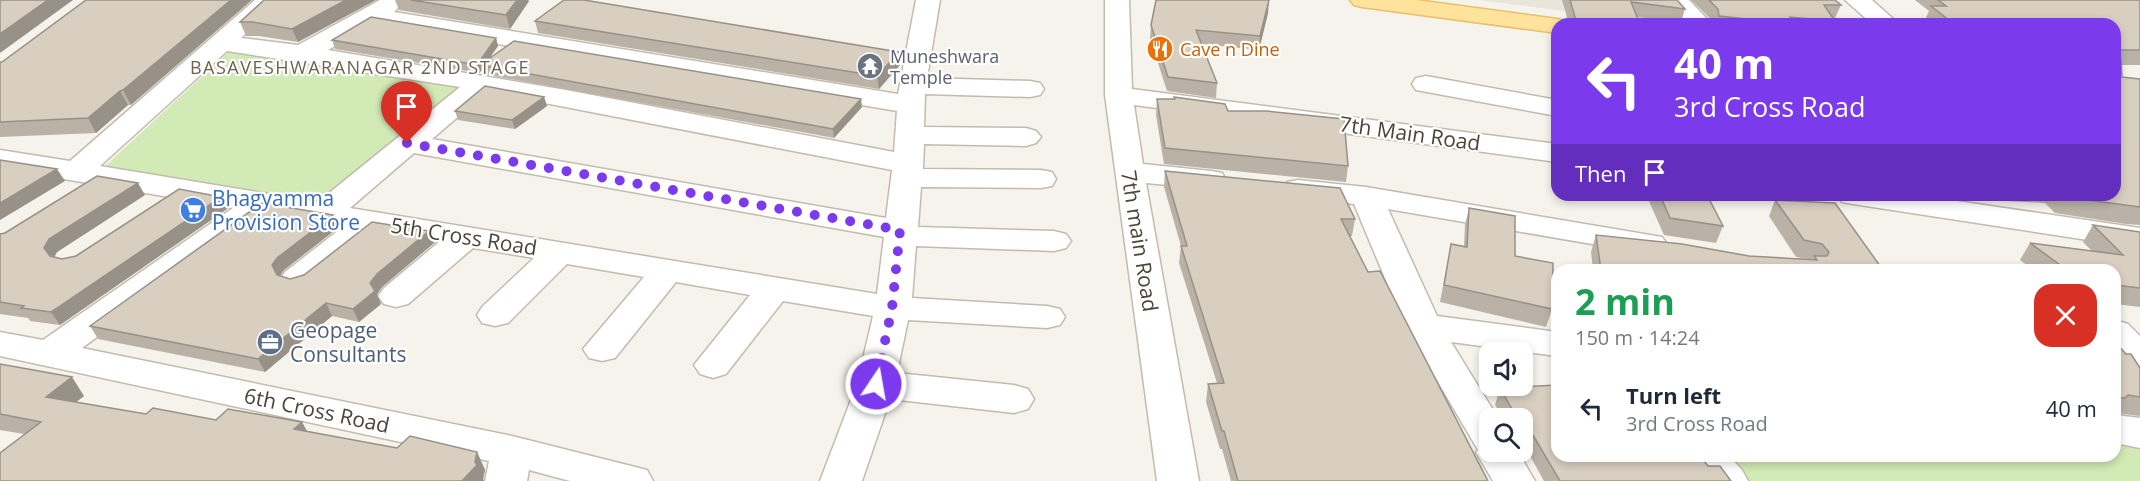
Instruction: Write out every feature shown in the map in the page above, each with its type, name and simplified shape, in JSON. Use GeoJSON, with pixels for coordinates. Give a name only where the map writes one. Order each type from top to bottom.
{"type":"FeatureCollection","features":[{"type":"Feature","properties":{"kind":"main road"},"geometry":{"type":"LineString","coordinates":[[1362,0],[1551,25]]}},
{"type":"Feature","properties":{"kind":"street"},"geometry":{"type":"LineString","coordinates":[[60,200],[269,0]]}},
{"type":"Feature","properties":{"kind":"street"},"geometry":{"type":"LineString","coordinates":[[303,52],[397,0]]}},
{"type":"Feature","properties":{"kind":"street"},"geometry":{"type":"LineString","coordinates":[[841,481],[876,384],[892,308],[900,233],[908,111],[927,0]]}},
{"type":"Feature","properties":{"kind":"street","name":"7th main Road"},"geometry":{"type":"LineString","coordinates":[[1118,0],[1119,95],[1178,481]]}},
{"type":"Feature","properties":{"kind":"street"},"geometry":{"type":"LineString","coordinates":[[1675,0],[1694,18]]}},
{"type":"Feature","properties":{"kind":"street"},"geometry":{"type":"LineString","coordinates":[[1857,0],[1880,18]]}},
{"type":"Feature","properties":{"kind":"street"},"geometry":{"type":"LineString","coordinates":[[371,15],[908,111],[1026,137]]}},
{"type":"Feature","properties":{"kind":"street"},"geometry":{"type":"LineString","coordinates":[[223,43],[303,52],[481,83],[908,111],[1030,89]]}},
{"type":"Feature","properties":{"kind":"street"},"geometry":{"type":"LineString","coordinates":[[324,213],[481,83]]}},
{"type":"Feature","properties":{"kind":"street"},"geometry":{"type":"LineString","coordinates":[[1426,84],[1551,107]]}},
{"type":"Feature","properties":{"kind":"street","name":"7th Main Road"},"geometry":{"type":"LineString","coordinates":[[1119,95],[1551,152]]}},
{"type":"Feature","properties":{"kind":"street"},"geometry":{"type":"LineString","coordinates":[[908,111],[1041,179]]}},
{"type":"Feature","properties":{"kind":"street"},"geometry":{"type":"LineString","coordinates":[[407,143],[900,233],[1054,241]]}},
{"type":"Feature","properties":{"kind":"street","name":"5th Cross Road"},"geometry":{"type":"LineString","coordinates":[[6,164],[89,173],[892,308],[1047,316]]}},
{"type":"Feature","properties":{"kind":"street"},"geometry":{"type":"LineString","coordinates":[[1129,172],[1235,183]]}},
{"type":"Feature","properties":{"kind":"street"},"geometry":{"type":"LineString","coordinates":[[1271,186],[1366,196],[1684,250]]}},
{"type":"Feature","properties":{"kind":"street"},"geometry":{"type":"LineString","coordinates":[[141,214],[181,188]]}},
{"type":"Feature","properties":{"kind":"street"},"geometry":{"type":"LineString","coordinates":[[1366,196],[1423,326],[1479,420]]}},
{"type":"Feature","properties":{"kind":"street"},"geometry":{"type":"LineString","coordinates":[[1890,201],[2135,241]]}},
{"type":"Feature","properties":{"kind":"street"},"geometry":{"type":"LineString","coordinates":[[49,354],[262,202]]}},
{"type":"Feature","properties":{"kind":"street"},"geometry":{"type":"LineString","coordinates":[[297,279],[371,221]]}},
{"type":"Feature","properties":{"kind":"street"},"geometry":{"type":"LineString","coordinates":[[396,296],[467,236]]}},
{"type":"Feature","properties":{"kind":"street"},"geometry":{"type":"LineString","coordinates":[[495,315],[560,252]]}},
{"type":"Feature","properties":{"kind":"street"},"geometry":{"type":"LineString","coordinates":[[602,349],[668,270]]}},
{"type":"Feature","properties":{"kind":"street"},"geometry":{"type":"LineString","coordinates":[[713,365],[775,288]]}},
{"type":"Feature","properties":{"kind":"street"},"geometry":{"type":"LineString","coordinates":[[2121,324],[2140,326]]}},
{"type":"Feature","properties":{"kind":"street"},"geometry":{"type":"LineString","coordinates":[[1423,326],[1551,343]]}},
{"type":"Feature","properties":{"kind":"street"},"geometry":{"type":"LineString","coordinates":[[2121,338],[2140,358]]}},
{"type":"Feature","properties":{"kind":"street","name":"6th Cross Road"},"geometry":{"type":"LineString","coordinates":[[0,344],[509,466],[632,481]]}},
{"type":"Feature","properties":{"kind":"street"},"geometry":{"type":"LineString","coordinates":[[876,384],[1014,399]]}},
{"type":"Feature","properties":{"kind":"street"},"geometry":{"type":"LineString","coordinates":[[2121,430],[2140,433]]}},
{"type":"Feature","properties":{"kind":"street"},"geometry":{"type":"LineString","coordinates":[[1503,462],[1514,481]]}},
{"type":"Feature","properties":{"kind":"street"},"geometry":{"type":"LineString","coordinates":[[1710,462],[1727,481]]}},
{"type":"Feature","properties":{"kind":"shaded area"},"geometry":{"type":"Polygon","coordinates":[[[1479,0],[1663,0],[1682,18],[1620,18],[1479,0]]]}},
{"type":"Feature","properties":{"kind":"green space"},"geometry":{"type":"Polygon","coordinates":[[[233,48],[464,86],[321,201],[102,169],[233,48]]]}},
{"type":"Feature","properties":{"kind":"green space"},"geometry":{"type":"Polygon","coordinates":[[[2121,442],[2140,445],[2140,481],[1740,481],[1722,462],[2121,462],[2121,442]]]}},
{"type":"Feature","properties":{"kind":"building"},"geometry":{"type":"Polygon","coordinates":[[[0,0],[48,0],[0,34],[0,0]]]}},
{"type":"Feature","properties":{"kind":"building"},"geometry":{"type":"Polygon","coordinates":[[[86,0],[231,0],[88,118],[0,122],[0,62],[86,0]]]}},
{"type":"Feature","properties":{"kind":"building"},"geometry":{"type":"Polygon","coordinates":[[[264,0],[346,0],[292,29],[240,22],[264,0]]]}},
{"type":"Feature","properties":{"kind":"building"},"geometry":{"type":"Polygon","coordinates":[[[411,0],[517,0],[506,15],[411,0]]]}},
{"type":"Feature","properties":{"kind":"building"},"geometry":{"type":"Polygon","coordinates":[[[564,0],[584,0],[899,52],[877,76],[535,21],[564,0]]]}},
{"type":"Feature","properties":{"kind":"building"},"geometry":{"type":"Polygon","coordinates":[[[1156,0],[1269,0],[1260,36],[1196,30],[1217,83],[1168,77],[1151,25],[1156,0]]]}},
{"type":"Feature","properties":{"kind":"building"},"geometry":{"type":"Polygon","coordinates":[[[1570,0],[1677,0],[1685,9],[1631,2],[1638,18],[1575,18],[1570,0]]]}},
{"type":"Feature","properties":{"kind":"building"},"geometry":{"type":"Polygon","coordinates":[[[1709,0],[1835,0],[1841,5],[1824,5],[1833,18],[1738,18],[1719,16],[1718,9],[1709,0]]]}},
{"type":"Feature","properties":{"kind":"building"},"geometry":{"type":"Polygon","coordinates":[[[1938,0],[2140,0],[2140,50],[2121,50],[2121,18],[1946,18],[1931,6],[1946,6],[1938,0]]]}},
{"type":"Feature","properties":{"kind":"building"},"geometry":{"type":"Polygon","coordinates":[[[371,17],[496,38],[477,65],[332,40],[371,17]]]}},
{"type":"Feature","properties":{"kind":"building"},"geometry":{"type":"Polygon","coordinates":[[[514,41],[861,99],[833,129],[480,65],[514,41]]]}},
{"type":"Feature","properties":{"kind":"building"},"geometry":{"type":"Polygon","coordinates":[[[2121,60],[2122,77],[2140,79],[2140,207],[2095,201],[2121,201],[2121,60]]]}},
{"type":"Feature","properties":{"kind":"building"},"geometry":{"type":"Polygon","coordinates":[[[485,86],[544,97],[512,120],[455,111],[485,86]]]}},
{"type":"Feature","properties":{"kind":"building"},"geometry":{"type":"Polygon","coordinates":[[[1174,97],[1225,104],[1228,111],[1266,111],[1344,119],[1348,166],[1165,148],[1157,99],[1175,99],[1174,97]]]}},
{"type":"Feature","properties":{"kind":"building"},"geometry":{"type":"Polygon","coordinates":[[[0,160],[57,169],[0,203],[0,160]]]}},
{"type":"Feature","properties":{"kind":"building"},"geometry":{"type":"Polygon","coordinates":[[[1165,171],[1340,188],[1355,219],[1341,219],[1368,272],[1380,271],[1488,481],[1238,481],[1208,384],[1224,383],[1181,246],[1187,246],[1165,171]]]}},
{"type":"Feature","properties":{"kind":"building"},"geometry":{"type":"Polygon","coordinates":[[[97,176],[138,183],[49,239],[44,248],[50,256],[62,259],[76,256],[179,189],[221,197],[51,312],[21,308],[24,306],[0,302],[0,234],[97,176]]]}},
{"type":"Feature","properties":{"kind":"building"},"geometry":{"type":"Polygon","coordinates":[[[1663,201],[1710,201],[1723,226],[1670,218],[1663,201]]]}},
{"type":"Feature","properties":{"kind":"building"},"geometry":{"type":"Polygon","coordinates":[[[1776,201],[1835,203],[1879,264],[1600,264],[1596,235],[1682,244],[1749,256],[1817,260],[1814,256],[1827,256],[1829,252],[1822,244],[1804,240],[1776,201]]]}},
{"type":"Feature","properties":{"kind":"building"},"geometry":{"type":"Polygon","coordinates":[[[262,203],[333,215],[277,258],[272,265],[277,275],[290,279],[304,275],[372,222],[429,231],[377,274],[370,283],[375,291],[353,309],[326,303],[258,359],[90,326],[262,203]]]}},
{"type":"Feature","properties":{"kind":"building"},"geometry":{"type":"Polygon","coordinates":[[[1469,208],[1515,216],[1515,256],[1553,263],[1551,264],[1551,309],[1444,285],[1451,244],[1467,247],[1469,208]]]}},
{"type":"Feature","properties":{"kind":"building"},"geometry":{"type":"Polygon","coordinates":[[[2093,225],[2140,232],[2140,288],[2121,286],[2121,264],[2059,264],[2030,243],[2123,255],[2093,225]]]}},
{"type":"Feature","properties":{"kind":"building"},"geometry":{"type":"Polygon","coordinates":[[[2121,349],[2126,354],[2131,354],[2140,368],[2140,397],[2128,395],[2121,398],[2121,349]]]}},
{"type":"Feature","properties":{"kind":"building"},"geometry":{"type":"Polygon","coordinates":[[[0,364],[72,377],[46,397],[146,414],[153,408],[216,420],[228,409],[302,422],[294,429],[397,448],[410,436],[477,452],[475,462],[477,465],[462,481],[0,481],[0,453],[41,422],[0,414],[0,364]]]}},
{"type":"Feature","properties":{"kind":"building"},"geometry":{"type":"Polygon","coordinates":[[[1551,385],[1551,462],[1705,462],[1708,466],[1720,466],[1731,481],[1560,481],[1533,435],[1533,408],[1511,408],[1505,396],[1533,396],[1533,386],[1551,385]]]}},
{"type":"Feature","properties":{"kind":"place","name":"Cave n Dine"},"geometry":{"type":"Point","coordinates":[1160,49]}},
{"type":"Feature","properties":{"kind":"place","name":"Muneshwara Temple"},"geometry":{"type":"Point","coordinates":[870,66]}},
{"type":"Feature","properties":{"kind":"place","name":"Bhagyamma Provision Store"},"geometry":{"type":"Point","coordinates":[193,210]}},
{"type":"Feature","properties":{"kind":"place","name":"Geopage Consultants"},"geometry":{"type":"Point","coordinates":[270,342]}},
{"type":"Feature","properties":{"kind":"district","name":"BASAVESHWARANAGAR 2ND STAGE"},"geometry":{"type":"Point","coordinates":[360,67]}},
{"type":"Feature","properties":{"kind":"route"},"geometry":{"type":"LineString","coordinates":[[407,143],[900,230],[892,308],[876,384]]}}]}
